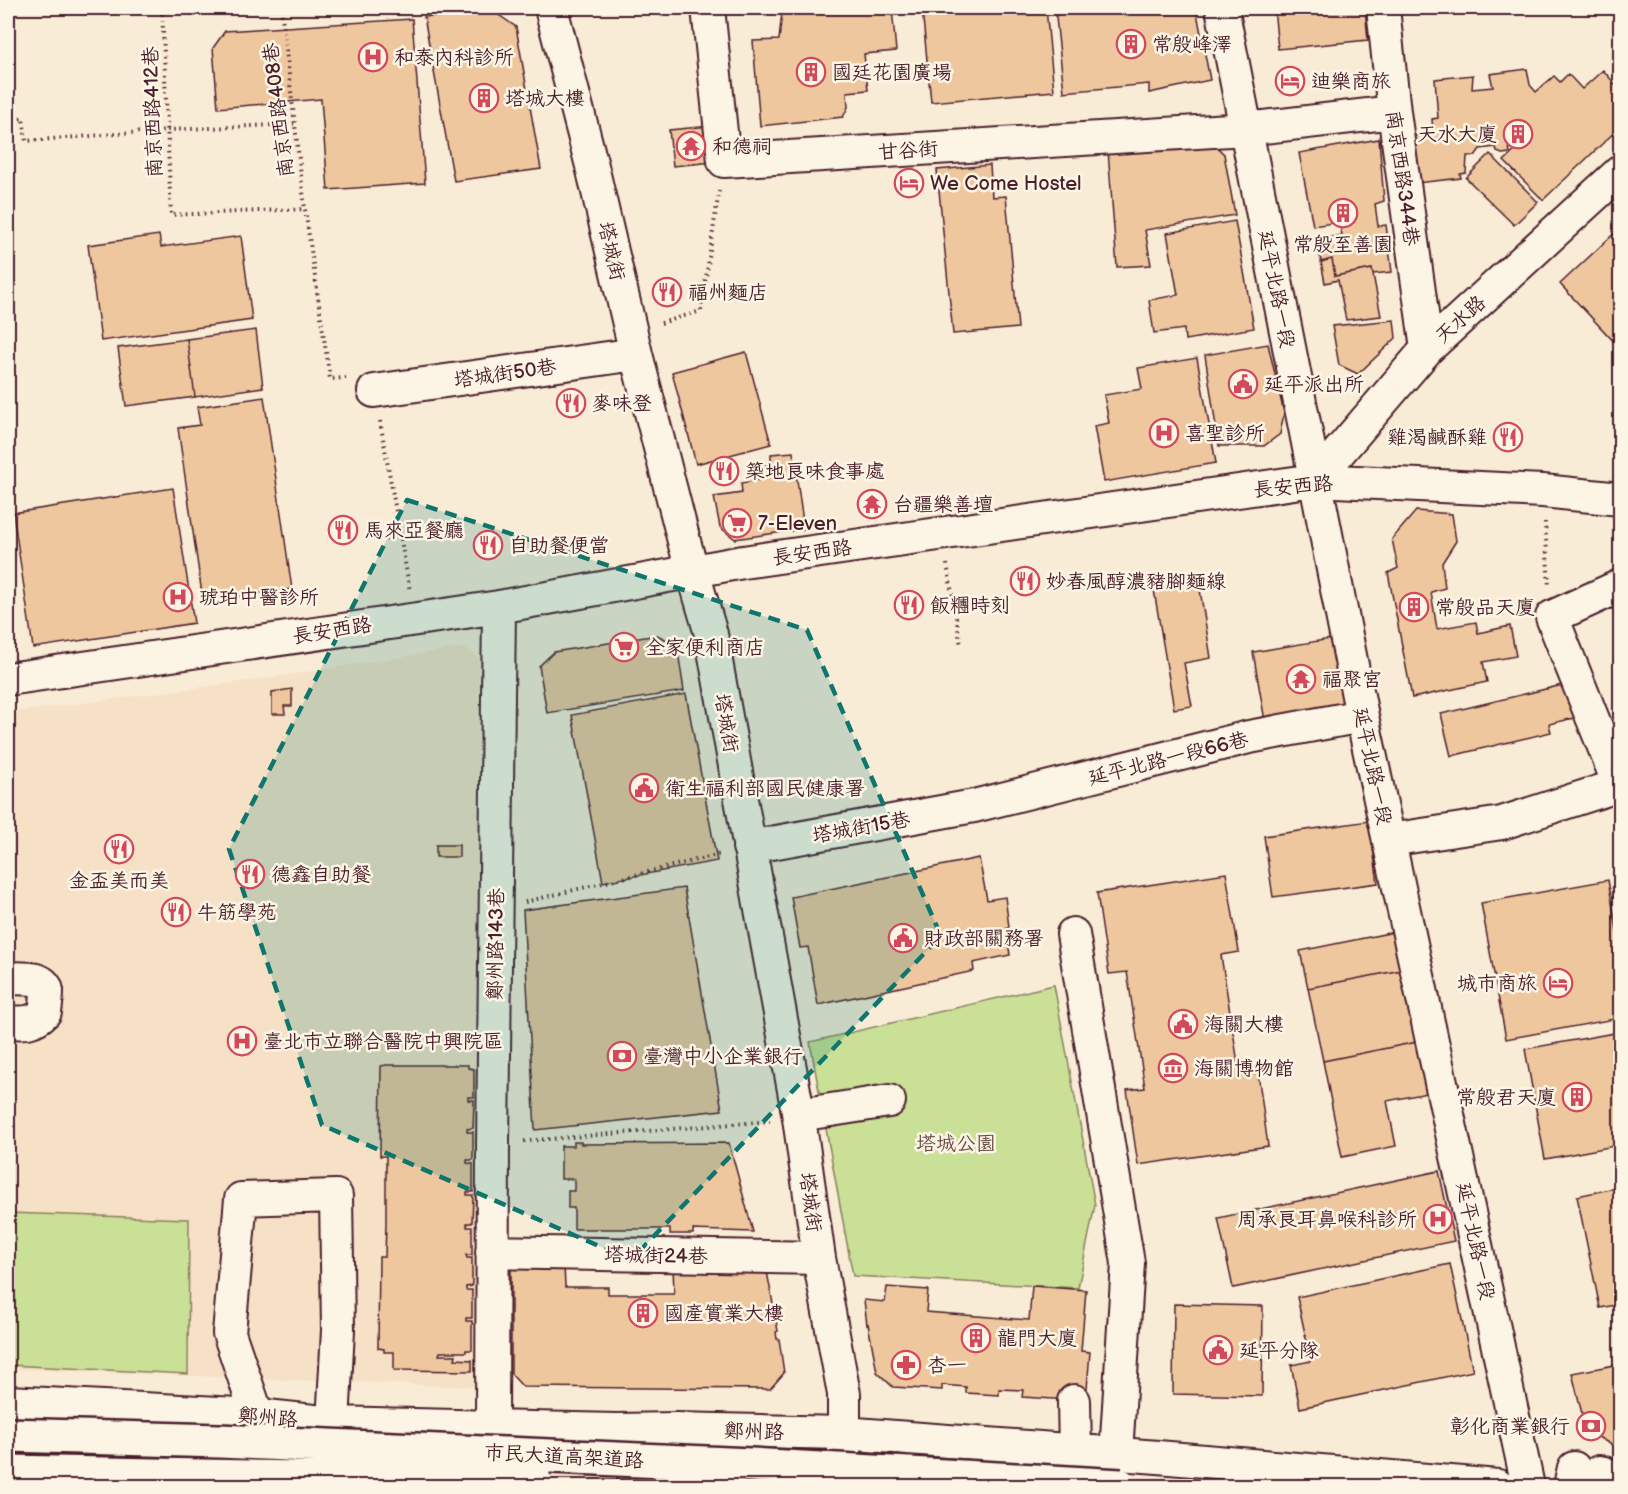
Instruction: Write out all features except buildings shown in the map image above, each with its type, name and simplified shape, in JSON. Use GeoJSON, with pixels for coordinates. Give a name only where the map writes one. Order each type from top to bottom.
{"type":"FeatureCollection","features":[{"type":"Feature","properties":{"kind":"highway","name":"市民大道高架道路"},"geometry":{"type":"LineString","coordinates":[[8,1435],[220,1441],[751,1465],[1121,1486]]}},
{"type":"Feature","properties":{"kind":"highway"},"geometry":{"type":"LineString","coordinates":[[8,1472],[398,1480],[751,1465]]}},
{"type":"Feature","properties":{"kind":"street","name":"塔城街"},"geometry":{"type":"LineString","coordinates":[[551,8],[634,343],[711,634],[799,1118],[819,1258],[844,1394],[844,1486]]}},
{"type":"Feature","properties":{"kind":"street"},"geometry":{"type":"LineString","coordinates":[[708,8],[724,161]]}},
{"type":"Feature","properties":{"kind":"street","name":"延平北路一段"},"geometry":{"type":"LineString","coordinates":[[1222,8],[1362,716],[1528,1486]]}},
{"type":"Feature","properties":{"kind":"street","name":"南京西路344巷"},"geometry":{"type":"LineString","coordinates":[[1383,8],[1394,112],[1427,349]]}},
{"type":"Feature","properties":{"kind":"street","name":"甘谷街"},"geometry":{"type":"LineString","coordinates":[[724,161],[1246,129],[1394,112]]}},
{"type":"Feature","properties":{"kind":"street","name":"天水路"},"geometry":{"type":"LineString","coordinates":[[1315,480],[1427,349],[1620,172]]}},
{"type":"Feature","properties":{"kind":"street","name":"塔城街50巷"},"geometry":{"type":"LineString","coordinates":[[374,391],[634,343]]}},
{"type":"Feature","properties":{"kind":"street","name":"長安西路"},"geometry":{"type":"LineString","coordinates":[[8,679],[499,607],[693,571],[1315,480],[1543,491],[1620,499]]}},
{"type":"Feature","properties":{"kind":"street"},"geometry":{"type":"LineString","coordinates":[[1389,840],[1502,823],[1620,786],[1552,616],[1620,586]]}},
{"type":"Feature","properties":{"kind":"street","name":"鄭州路143巷"},"geometry":{"type":"LineString","coordinates":[[492,1426],[499,607]]}},
{"type":"Feature","properties":{"kind":"street","name":"延平北路一段66巷"},"geometry":{"type":"LineString","coordinates":[[974,806],[1249,737],[1362,716]]}},
{"type":"Feature","properties":{"kind":"street","name":"塔城街15巷"},"geometry":{"type":"LineString","coordinates":[[748,847],[974,806]]}},
{"type":"Feature","properties":{"kind":"street"},"geometry":{"type":"LineString","coordinates":[[1073,934],[1128,1263],[1116,1454]]}},
{"type":"Feature","properties":{"kind":"street"},"geometry":{"type":"LineString","coordinates":[[8,978],[39,980],[47,989],[45,1012],[37,1020],[8,1022]]}},
{"type":"Feature","properties":{"kind":"street"},"geometry":{"type":"LineString","coordinates":[[799,1118],[805,1114],[889,1101]]}},
{"type":"Feature","properties":{"kind":"street"},"geometry":{"type":"LineString","coordinates":[[257,1415],[229,1333],[241,1199],[336,1196],[338,1330],[333,1423]]}},
{"type":"Feature","properties":{"kind":"street","name":"塔城街24巷"},"geometry":{"type":"LineString","coordinates":[[492,1252],[819,1258]]}},
{"type":"Feature","properties":{"kind":"street"},"geometry":{"type":"LineString","coordinates":[[1064,1457],[1074,1401]]}},
{"type":"Feature","properties":{"kind":"street","name":"鄭州路"},"geometry":{"type":"LineString","coordinates":[[8,1402],[257,1415],[333,1423],[843,1433],[1064,1457],[1116,1454],[1498,1486]]}},
{"type":"Feature","properties":{"kind":"street"},"geometry":{"type":"LineString","coordinates":[[103,1406],[118,1428],[124,1486]]}},
{"type":"Feature","properties":{"kind":"street"},"geometry":{"type":"LineString","coordinates":[[930,1419],[1057,1432],[1064,1457]]}},
{"type":"Feature","properties":{"kind":"street"},"geometry":{"type":"LineString","coordinates":[[633,1486],[640,1461],[676,1429]]}},
{"type":"Feature","properties":{"kind":"street"},"geometry":{"type":"LineString","coordinates":[[447,1482],[532,1486],[616,1430]]}},
{"type":"Feature","properties":{"kind":"street"},"geometry":{"type":"LineString","coordinates":[[1158,1457],[1214,1486]]}},
{"type":"Feature","properties":{"kind":"path","name":"南京西路412巷"},"geometry":{"type":"LineString","coordinates":[[162,8],[171,215],[305,209]]}},
{"type":"Feature","properties":{"kind":"path","name":"南京西路408巷"},"geometry":{"type":"LineString","coordinates":[[280,8],[305,209],[330,379],[372,378],[374,391]]}},
{"type":"Feature","properties":{"kind":"path"},"geometry":{"type":"LineString","coordinates":[[8,120],[23,118],[26,141],[168,130],[294,124]]}},
{"type":"Feature","properties":{"kind":"path"},"geometry":{"type":"LineString","coordinates":[[634,343],[701,311],[724,161]]}},
{"type":"Feature","properties":{"kind":"path"},"geometry":{"type":"LineString","coordinates":[[374,391],[415,618]]}},
{"type":"Feature","properties":{"kind":"path"},"geometry":{"type":"LineString","coordinates":[[1543,491],[1552,616]]}},
{"type":"Feature","properties":{"kind":"path"},"geometry":{"type":"LineString","coordinates":[[943,534],[961,646]]}},
{"type":"Feature","properties":{"kind":"path"},"geometry":{"type":"LineString","coordinates":[[495,910],[748,847]]}},
{"type":"Feature","properties":{"kind":"path"},"geometry":{"type":"LineString","coordinates":[[493,1144],[799,1118]]}},
{"type":"Feature","properties":{"kind":"highlighted area"},"geometry":{"type":"Polygon","coordinates":[[[407,500],[807,630],[941,936],[631,1260],[322,1125],[229,849],[407,500]]]}},
{"type":"Feature","properties":{"kind":"shaded area","name":"臺北市立聯合醫院中興院區"},"geometry":{"type":"Polygon","coordinates":[[[465,647],[479,658],[474,1387],[8,1369],[8,713],[254,680],[465,647]]]}},
{"type":"Feature","properties":{"kind":"green space","name":"塔城公園"},"geometry":{"type":"Polygon","coordinates":[[[1054,985],[1095,1205],[1078,1288],[853,1276],[810,1042],[1054,985]]]}},
{"type":"Feature","properties":{"kind":"green space"},"geometry":{"type":"Polygon","coordinates":[[[8,1213],[189,1219],[188,1374],[8,1365],[8,1213]]]}},
{"type":"Feature","properties":{"kind":"place","name":"常殷峰澤"},"geometry":{"type":"Point","coordinates":[1131,44]}},
{"type":"Feature","properties":{"kind":"place","name":"和泰內科診所"},"geometry":{"type":"Point","coordinates":[373,57]}},
{"type":"Feature","properties":{"kind":"place","name":"國廷花園廣場"},"geometry":{"type":"Point","coordinates":[811,72]}},
{"type":"Feature","properties":{"kind":"place","name":"迪樂商旅"},"geometry":{"type":"Point","coordinates":[1290,81]}},
{"type":"Feature","properties":{"kind":"place","name":"塔城大樓"},"geometry":{"type":"Point","coordinates":[484,98]}},
{"type":"Feature","properties":{"kind":"place","name":"天水大廈"},"geometry":{"type":"Point","coordinates":[1518,134]}},
{"type":"Feature","properties":{"kind":"place","name":"和德祠"},"geometry":{"type":"Point","coordinates":[691,146]}},
{"type":"Feature","properties":{"kind":"place","name":"We Come Hostel"},"geometry":{"type":"Point","coordinates":[909,183]}},
{"type":"Feature","properties":{"kind":"place","name":"常殷至善園"},"geometry":{"type":"Point","coordinates":[1343,213]}},
{"type":"Feature","properties":{"kind":"place","name":"福州麵店"},"geometry":{"type":"Point","coordinates":[667,292]}},
{"type":"Feature","properties":{"kind":"place","name":"延平派出所"},"geometry":{"type":"Point","coordinates":[1243,384]}},
{"type":"Feature","properties":{"kind":"place","name":"麥味登"},"geometry":{"type":"Point","coordinates":[571,403]}},
{"type":"Feature","properties":{"kind":"place","name":"喜聖診所"},"geometry":{"type":"Point","coordinates":[1164,433]}},
{"type":"Feature","properties":{"kind":"place","name":"雞渴鹹酥雞"},"geometry":{"type":"Point","coordinates":[1508,437]}},
{"type":"Feature","properties":{"kind":"place","name":"築地良味食事處"},"geometry":{"type":"Point","coordinates":[724,471]}},
{"type":"Feature","properties":{"kind":"place","name":"台疆樂善壇"},"geometry":{"type":"Point","coordinates":[872,504]}},
{"type":"Feature","properties":{"kind":"place","name":"7-Eleven"},"geometry":{"type":"Point","coordinates":[737,523]}},
{"type":"Feature","properties":{"kind":"place","name":"馬來亞餐廳"},"geometry":{"type":"Point","coordinates":[343,530]}},
{"type":"Feature","properties":{"kind":"place","name":"自助餐便當"},"geometry":{"type":"Point","coordinates":[488,545]}},
{"type":"Feature","properties":{"kind":"place","name":"妙春風醇濃豬腳麵線"},"geometry":{"type":"Point","coordinates":[1025,581]}},
{"type":"Feature","properties":{"kind":"place","name":"琥珀中醫診所"},"geometry":{"type":"Point","coordinates":[178,597]}},
{"type":"Feature","properties":{"kind":"place","name":"飯糰時刻"},"geometry":{"type":"Point","coordinates":[909,605]}},
{"type":"Feature","properties":{"kind":"place","name":"常殷品天廈"},"geometry":{"type":"Point","coordinates":[1414,607]}},
{"type":"Feature","properties":{"kind":"place","name":"全家便利商店"},"geometry":{"type":"Point","coordinates":[624,647]}},
{"type":"Feature","properties":{"kind":"place","name":"福聚宮"},"geometry":{"type":"Point","coordinates":[1301,679]}},
{"type":"Feature","properties":{"kind":"place","name":"衛生福利部國民健康署"},"geometry":{"type":"Point","coordinates":[644,788]}},
{"type":"Feature","properties":{"kind":"place","name":"金盃美而美"},"geometry":{"type":"Point","coordinates":[119,849]}},
{"type":"Feature","properties":{"kind":"place","name":"德鑫自助餐"},"geometry":{"type":"Point","coordinates":[250,874]}},
{"type":"Feature","properties":{"kind":"place","name":"牛筋學苑"},"geometry":{"type":"Point","coordinates":[176,912]}},
{"type":"Feature","properties":{"kind":"place","name":"財政部關務署"},"geometry":{"type":"Point","coordinates":[903,938]}},
{"type":"Feature","properties":{"kind":"place","name":"城市商旅"},"geometry":{"type":"Point","coordinates":[1558,983]}},
{"type":"Feature","properties":{"kind":"place","name":"海關大樓"},"geometry":{"type":"Point","coordinates":[1183,1024]}},
{"type":"Feature","properties":{"kind":"place","name":"臺北市立聯合醫院中興院區"},"geometry":{"type":"Point","coordinates":[242,1041]}},
{"type":"Feature","properties":{"kind":"place","name":"臺灣中小企業銀行"},"geometry":{"type":"Point","coordinates":[622,1056]}},
{"type":"Feature","properties":{"kind":"place","name":"海關博物館"},"geometry":{"type":"Point","coordinates":[1173,1068]}},
{"type":"Feature","properties":{"kind":"place","name":"常殷君天廈"},"geometry":{"type":"Point","coordinates":[1577,1097]}},
{"type":"Feature","properties":{"kind":"place","name":"周承良耳鼻喉科診所"},"geometry":{"type":"Point","coordinates":[1438,1219]}},
{"type":"Feature","properties":{"kind":"place","name":"國產實業大樓"},"geometry":{"type":"Point","coordinates":[643,1313]}},
{"type":"Feature","properties":{"kind":"place","name":"龍門大廈"},"geometry":{"type":"Point","coordinates":[976,1338]}},
{"type":"Feature","properties":{"kind":"place","name":"延平分隊"},"geometry":{"type":"Point","coordinates":[1218,1350]}},
{"type":"Feature","properties":{"kind":"place","name":"杏一"},"geometry":{"type":"Point","coordinates":[906,1365]}},
{"type":"Feature","properties":{"kind":"place","name":"彰化商業銀行"},"geometry":{"type":"Point","coordinates":[1591,1426]}}]}
